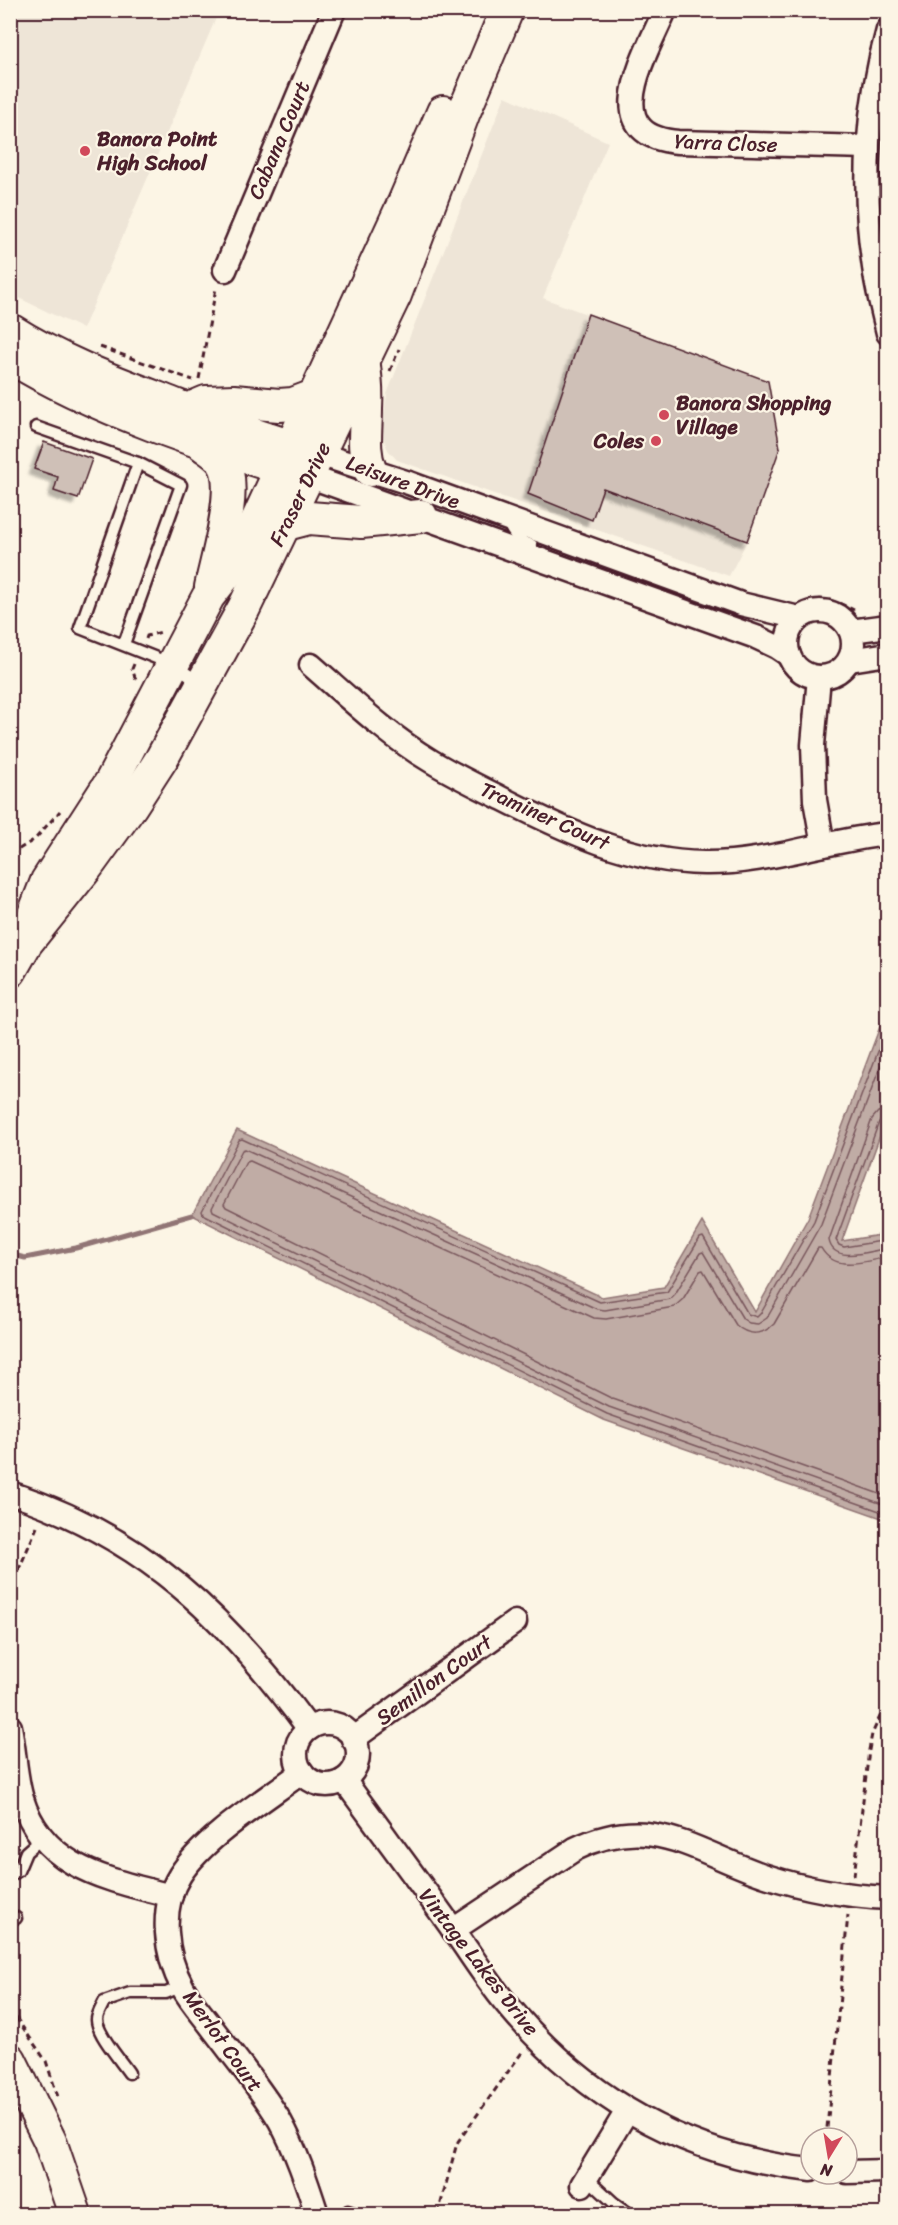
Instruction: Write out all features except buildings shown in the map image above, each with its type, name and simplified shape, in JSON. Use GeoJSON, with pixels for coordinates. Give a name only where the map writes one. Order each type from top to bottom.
{"type":"FeatureCollection","features":[{"type":"Feature","properties":{"kind":"street","name":"Cabana Court"},"geometry":{"type":"LineString","coordinates":[[225,270],[334,10]]}},
{"type":"Feature","properties":{"kind":"street","name":"Fraser Drive"},"geometry":{"type":"LineString","coordinates":[[10,971],[26,943],[86,868],[162,758],[204,684],[286,524],[314,396],[403,205],[487,10]]}},
{"type":"Feature","properties":{"kind":"street","name":"Fraser Drive"},"geometry":{"type":"LineString","coordinates":[[26,943],[34,911],[47,881],[111,782],[208,597],[237,560],[364,362],[405,272],[464,112],[507,10]]}},
{"type":"Feature","properties":{"kind":"street","name":"Yarra Close"},"geometry":{"type":"LineString","coordinates":[[665,10],[640,68],[632,94],[634,118],[641,130],[665,141],[678,142],[868,147]]}},
{"type":"Feature","properties":{"kind":"street"},"geometry":{"type":"LineString","coordinates":[[888,30],[880,58],[868,147],[868,201],[873,260],[888,333]]}},
{"type":"Feature","properties":{"kind":"street","name":"Leisure Drive"},"geometry":{"type":"LineString","coordinates":[[10,330],[69,363],[191,424]]}},
{"type":"Feature","properties":{"kind":"street","name":"Leisure Drive"},"geometry":{"type":"LineString","coordinates":[[10,357],[102,403],[191,424],[300,461],[421,516],[597,579],[764,612],[818,611],[828,612],[845,622],[854,621]]}},
{"type":"Feature","properties":{"kind":"street"},"geometry":{"type":"LineString","coordinates":[[364,362],[366,389],[364,443],[365,456],[370,470]]}},
{"type":"Feature","properties":{"kind":"street"},"geometry":{"type":"LineString","coordinates":[[208,597],[222,534],[230,483],[222,460],[191,424],[206,402],[234,401],[279,405],[292,404],[314,396]]}},
{"type":"Feature","properties":{"kind":"street","name":"Leisure Drive"},"geometry":{"type":"LineString","coordinates":[[300,461],[370,470],[507,519],[682,597],[777,646],[789,655],[800,670],[819,677]]}},
{"type":"Feature","properties":{"kind":"street"},"geometry":{"type":"LineString","coordinates":[[286,524],[309,518],[361,522],[421,516]]}},
{"type":"Feature","properties":{"kind":"street"},"geometry":{"type":"LineString","coordinates":[[789,655],[788,635],[801,610]]}},
{"type":"Feature","properties":{"kind":"street"},"geometry":{"type":"LineString","coordinates":[[823,845],[815,800],[813,756],[819,677],[837,673],[850,660],[853,650],[854,621],[888,626]]}},
{"type":"Feature","properties":{"kind":"street"},"geometry":{"type":"LineString","coordinates":[[850,660],[888,654]]}},
{"type":"Feature","properties":{"kind":"street","name":"Traminer Court"},"geometry":{"type":"LineString","coordinates":[[311,665],[379,724],[430,761],[550,823],[594,842],[654,857],[704,863],[764,858],[856,838],[888,834]]}},
{"type":"Feature","properties":{"kind":"street"},"geometry":{"type":"LineString","coordinates":[[10,1493],[34,1500],[92,1528],[127,1546],[154,1565],[231,1633],[280,1690],[309,1729]]}},
{"type":"Feature","properties":{"kind":"street","name":"Semillon Court"},"geometry":{"type":"LineString","coordinates":[[353,1739],[515,1622]]}},
{"type":"Feature","properties":{"kind":"street"},"geometry":{"type":"LineString","coordinates":[[320,1724],[333,1724],[345,1729],[353,1739],[357,1750],[357,1761],[352,1772],[344,1780],[321,1785],[310,1780],[302,1772],[297,1761],[296,1749],[300,1738],[309,1729],[320,1724]]}},
{"type":"Feature","properties":{"kind":"street"},"geometry":{"type":"LineString","coordinates":[[10,1727],[22,1798],[28,1816],[42,1838],[58,1854],[80,1868],[171,1896]]}},
{"type":"Feature","properties":{"kind":"street","name":"Merlot Court"},"geometry":{"type":"LineString","coordinates":[[302,1772],[200,1850],[179,1876],[171,1896],[166,1931],[172,1959],[182,1986],[280,2122],[304,2176],[317,2214]]}},
{"type":"Feature","properties":{"kind":"street","name":"Vintage Lakes Drive"},"geometry":{"type":"LineString","coordinates":[[344,1780],[508,2006],[532,2033],[588,2082],[627,2111],[660,2129],[708,2149],[799,2168]]}},
{"type":"Feature","properties":{"kind":"street"},"geometry":{"type":"LineString","coordinates":[[453,1930],[575,1849],[592,1840],[614,1834],[634,1833],[672,1839],[767,1877],[851,1896],[888,1898]]}},
{"type":"Feature","properties":{"kind":"street"},"geometry":{"type":"LineString","coordinates":[[10,2060],[50,2141],[75,2214]]}},
{"type":"Feature","properties":{"kind":"street"},"geometry":{"type":"LineString","coordinates":[[584,2182],[627,2111]]}},
{"type":"Feature","properties":{"kind":"street"},"geometry":{"type":"LineString","coordinates":[[859,2172],[888,2172]]}},
{"type":"Feature","properties":{"kind":"lane"},"geometry":{"type":"LineString","coordinates":[[36,427],[138,463],[181,485],[124,644]]}},
{"type":"Feature","properties":{"kind":"lane"},"geometry":{"type":"LineString","coordinates":[[138,463],[81,628],[174,665],[204,684]]}},
{"type":"Feature","properties":{"kind":"lane"},"geometry":{"type":"LineString","coordinates":[[507,519],[518,540],[585,564],[597,579]]}},
{"type":"Feature","properties":{"kind":"lane"},"geometry":{"type":"LineString","coordinates":[[10,1876],[18,1871],[26,1852],[42,1838]]}},
{"type":"Feature","properties":{"kind":"lane"},"geometry":{"type":"LineString","coordinates":[[129,2073],[102,2035],[98,2024],[97,2017],[104,2002],[130,1993],[166,1993],[182,1986]]}},
{"type":"Feature","properties":{"kind":"lane"},"geometry":{"type":"LineString","coordinates":[[584,2182],[630,2214]]}},
{"type":"Feature","properties":{"kind":"path"},"geometry":{"type":"LineString","coordinates":[[199,381],[214,292],[225,270]]}},
{"type":"Feature","properties":{"kind":"path"},"geometry":{"type":"LineString","coordinates":[[98,346],[199,381],[208,382]]}},
{"type":"Feature","properties":{"kind":"path"},"geometry":{"type":"LineString","coordinates":[[801,610],[817,598],[830,600],[854,621]]}},
{"type":"Feature","properties":{"kind":"path"},"geometry":{"type":"LineString","coordinates":[[147,636],[165,629]]}},
{"type":"Feature","properties":{"kind":"path"},"geometry":{"type":"LineString","coordinates":[[132,669],[136,681],[135,689]]}},
{"type":"Feature","properties":{"kind":"path"},"geometry":{"type":"LineString","coordinates":[[10,855],[35,839],[62,809]]}},
{"type":"Feature","properties":{"kind":"path"},"geometry":{"type":"LineString","coordinates":[[10,1590],[37,1527]]}},
{"type":"Feature","properties":{"kind":"path"},"geometry":{"type":"LineString","coordinates":[[438,2214],[456,2143],[519,2059],[532,2033]]}},
{"type":"Feature","properties":{"kind":"shaded area","name":"Banora Point High School"},"geometry":{"type":"Polygon","coordinates":[[[11,10],[219,11],[83,329],[11,292],[11,10]]]}},
{"type":"Feature","properties":{"kind":"shaded area"},"geometry":{"type":"Polygon","coordinates":[[[505,96],[608,142],[543,298],[768,381],[780,448],[747,541],[729,576],[397,460],[388,450],[381,433],[387,394],[505,96]]]}},
{"type":"Feature","properties":{"kind":"water"},"geometry":{"type":"Polygon","coordinates":[[[887,1008],[887,1116],[842,1241],[887,1234],[887,1520],[604,1420],[192,1215],[237,1130],[602,1297],[664,1287],[702,1222],[755,1312],[808,1218],[887,1008]]]}},
{"type":"Feature","properties":{"kind":"waterway"},"geometry":{"type":"LineString","coordinates":[[10,1254],[25,1258],[76,1248],[192,1215]]}},
{"type":"Feature","properties":{"kind":"place","name":"Banora Point High School"},"geometry":{"type":"Point","coordinates":[85,151]}},
{"type":"Feature","properties":{"kind":"place","name":"Banora Shopping Village"},"geometry":{"type":"Point","coordinates":[664,415]}},
{"type":"Feature","properties":{"kind":"place","name":"Coles"},"geometry":{"type":"Point","coordinates":[656,441]}}]}
